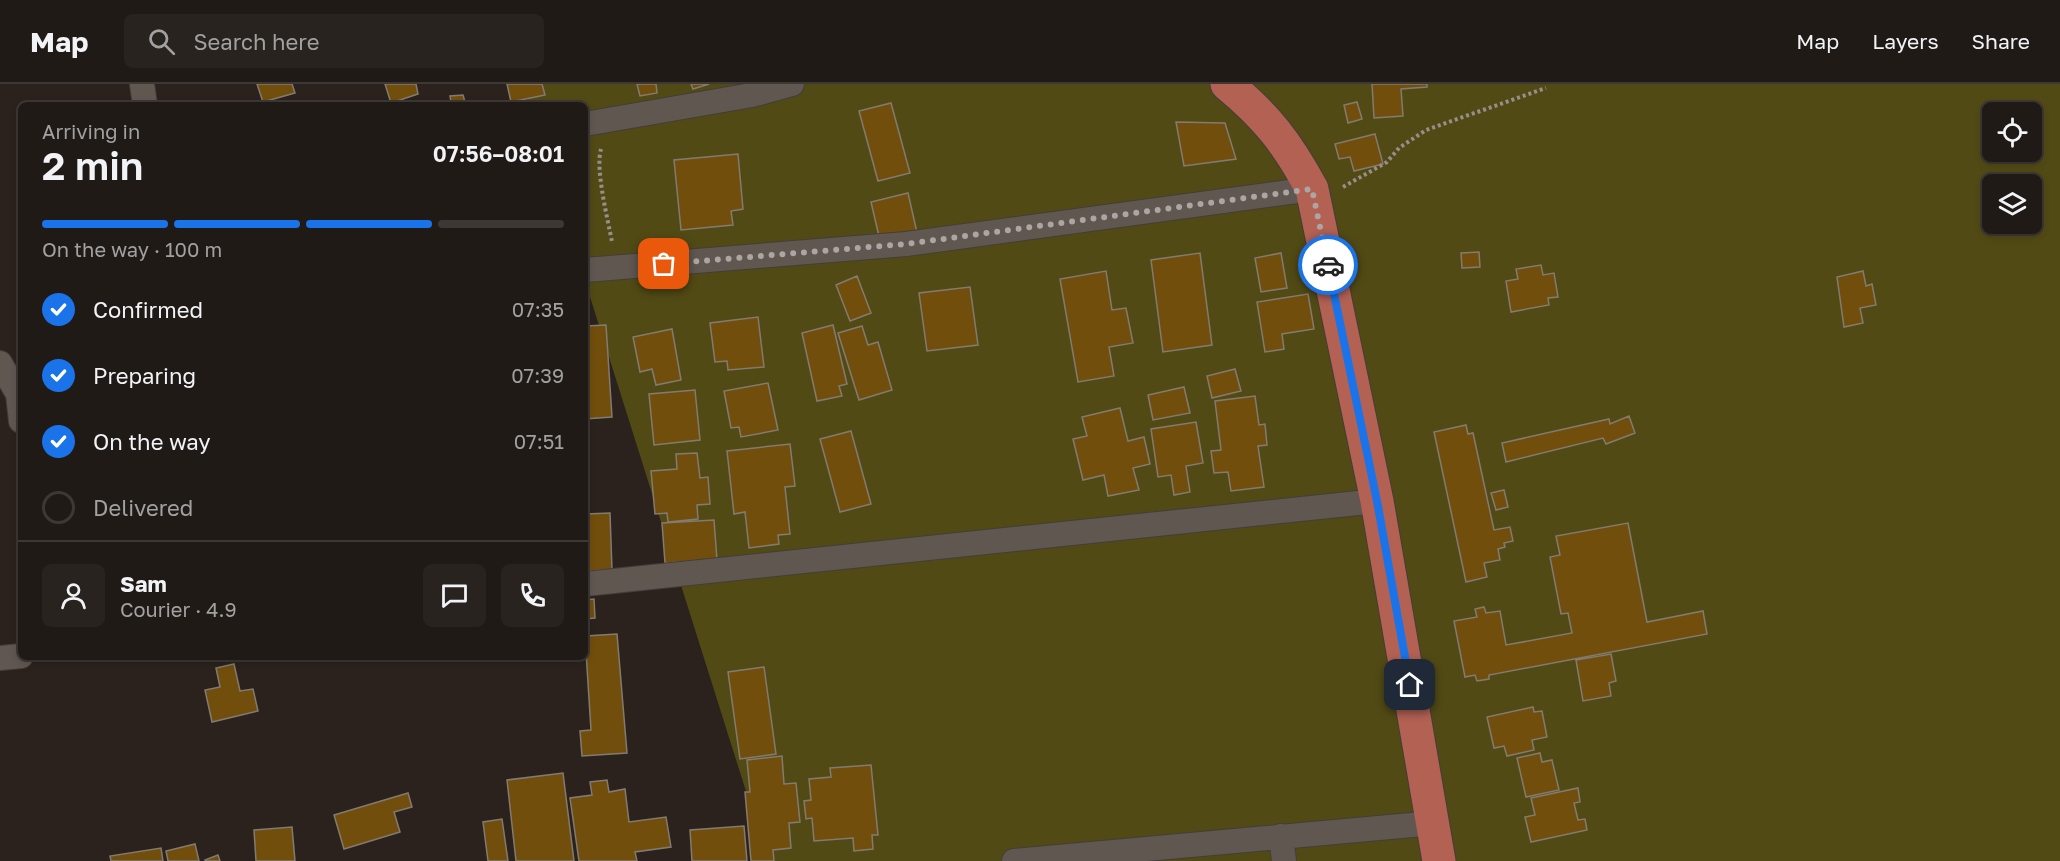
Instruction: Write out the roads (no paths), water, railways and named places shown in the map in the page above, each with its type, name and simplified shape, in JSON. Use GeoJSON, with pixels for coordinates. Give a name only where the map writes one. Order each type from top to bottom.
{"type":"FeatureCollection","features":[{"type":"Feature","properties":{"kind":"main road"},"geometry":{"type":"LineString","coordinates":[[1227,84],[1262,112],[1294,156],[1313,195],[1377,501],[1439,861]]}},
{"type":"Feature","properties":{"kind":"street"},"geometry":{"type":"LineString","coordinates":[[142,84],[145,102]]}},
{"type":"Feature","properties":{"kind":"street"},"geometry":{"type":"LineString","coordinates":[[588,124],[752,95],[792,84]]}},
{"type":"Feature","properties":{"kind":"street"},"geometry":{"type":"LineString","coordinates":[[588,270],[906,244],[1313,195]]}},
{"type":"Feature","properties":{"kind":"street"},"geometry":{"type":"LineString","coordinates":[[0,363],[18,383]]}},
{"type":"Feature","properties":{"kind":"street"},"geometry":{"type":"LineString","coordinates":[[588,584],[1377,501]]}},
{"type":"Feature","properties":{"kind":"street"},"geometry":{"type":"LineString","coordinates":[[0,658],[18,656]]}},
{"type":"Feature","properties":{"kind":"street"},"geometry":{"type":"LineString","coordinates":[[1014,861],[1434,823]]}},
{"type":"Feature","properties":{"kind":"street"},"geometry":{"type":"LineString","coordinates":[[1281,836],[1284,861]]}}]}
